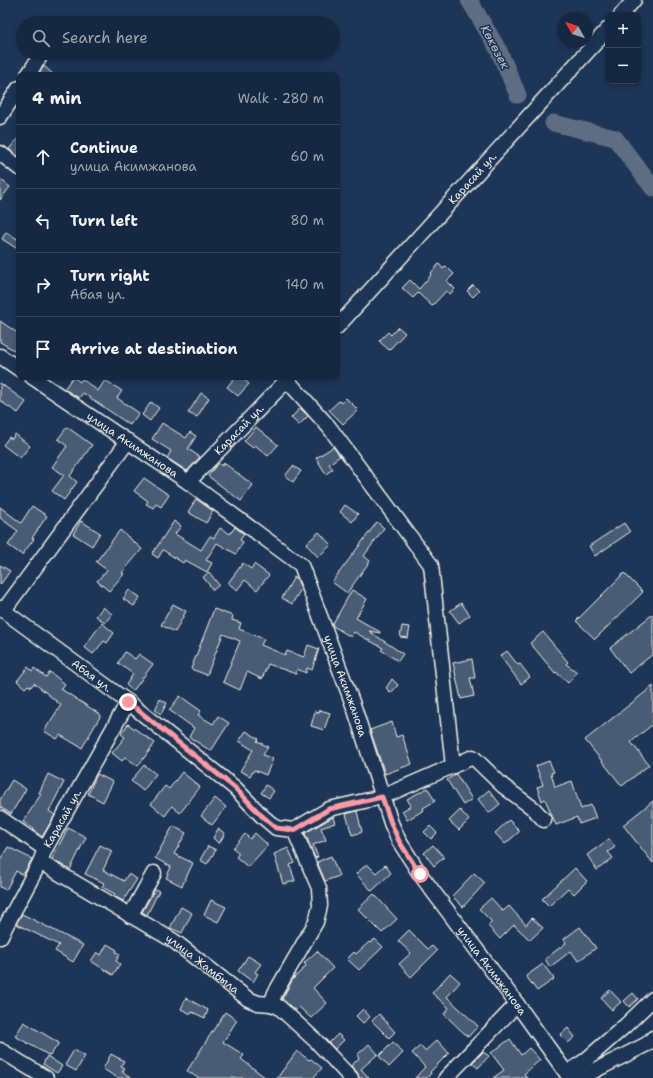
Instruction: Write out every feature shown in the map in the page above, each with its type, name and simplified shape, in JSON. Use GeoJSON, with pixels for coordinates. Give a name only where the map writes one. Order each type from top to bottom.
{"type":"FeatureCollection","features":[{"type":"Feature","properties":{"kind":"street"},"geometry":{"type":"LineString","coordinates":[[624,12],[634,0]]}},
{"type":"Feature","properties":{"kind":"street","name":"Карасай ул."},"geometry":{"type":"LineString","coordinates":[[340,324],[605,32]]}},
{"type":"Feature","properties":{"kind":"street"},"geometry":{"type":"LineString","coordinates":[[30,72],[38,60]]}},
{"type":"Feature","properties":{"kind":"street"},"geometry":{"type":"LineString","coordinates":[[0,117],[16,93]]}},
{"type":"Feature","properties":{"kind":"street"},"geometry":{"type":"LineString","coordinates":[[0,154],[16,166]]}},
{"type":"Feature","properties":{"kind":"street"},"geometry":{"type":"LineString","coordinates":[[0,356],[16,367]]}},
{"type":"Feature","properties":{"kind":"street","name":"улица Акимжанова"},"geometry":{"type":"LineString","coordinates":[[36,380],[188,482],[300,564],[355,710],[382,797],[399,841],[420,874],[517,1004],[568,1076]]}},
{"type":"Feature","properties":{"kind":"street","name":"Карасай ул."},"geometry":{"type":"LineString","coordinates":[[188,482],[286,380]]}},
{"type":"Feature","properties":{"kind":"street"},"geometry":{"type":"LineString","coordinates":[[290,380],[329,427],[431,565],[453,766]]}},
{"type":"Feature","properties":{"kind":"street"},"geometry":{"type":"LineString","coordinates":[[2,609],[128,441]]}},
{"type":"Feature","properties":{"kind":"street","name":"Абая ул."},"geometry":{"type":"LineString","coordinates":[[2,609],[128,702],[235,788],[276,828],[294,830]]}},
{"type":"Feature","properties":{"kind":"street","name":"Карасай ул."},"geometry":{"type":"LineString","coordinates":[[0,937],[40,862],[45,849],[128,702]]}},
{"type":"Feature","properties":{"kind":"street"},"geometry":{"type":"LineString","coordinates":[[271,1004],[275,993],[316,922],[320,906],[319,888],[294,830],[329,809],[382,797],[473,757],[503,786],[534,809],[544,820]]}},
{"type":"Feature","properties":{"kind":"street"},"geometry":{"type":"LineString","coordinates":[[0,818],[45,849]]}},
{"type":"Feature","properties":{"kind":"street","name":"улица Жамбыла"},"geometry":{"type":"LineString","coordinates":[[40,862],[174,941],[248,999],[258,1003],[271,1004],[279,1007],[316,1041],[351,1078]]}},
{"type":"Feature","properties":{"kind":"street"},"geometry":{"type":"LineString","coordinates":[[130,916],[154,873]]}},
{"type":"Feature","properties":{"kind":"street"},"geometry":{"type":"LineString","coordinates":[[568,1076],[626,1026],[653,999]]}},
{"type":"Feature","properties":{"kind":"street"},"geometry":{"type":"LineString","coordinates":[[446,1078],[517,1004]]}},
{"type":"Feature","properties":{"kind":"street"},"geometry":{"type":"LineString","coordinates":[[580,1078],[647,1044],[653,1038]]}},
{"type":"Feature","properties":{"kind":"street"},"geometry":{"type":"LineString","coordinates":[[0,1050],[46,1078]]}},
{"type":"Feature","properties":{"kind":"building"},"geometry":{"type":"Polygon","coordinates":[[[44,66],[51,72],[40,72],[44,66]]]}},
{"type":"Feature","properties":{"kind":"building"},"geometry":{"type":"Polygon","coordinates":[[[16,141],[16,155],[9,149],[16,141]]]}},
{"type":"Feature","properties":{"kind":"building"},"geometry":{"type":"Polygon","coordinates":[[[0,179],[10,187],[0,200],[0,179]]]}},
{"type":"Feature","properties":{"kind":"building"},"geometry":{"type":"Polygon","coordinates":[[[6,232],[16,238],[16,248],[2,239],[6,232]]]}},
{"type":"Feature","properties":{"kind":"building"},"geometry":{"type":"Polygon","coordinates":[[[439,264],[443,269],[446,266],[454,274],[447,281],[455,289],[450,294],[446,291],[432,306],[418,293],[413,298],[402,288],[410,280],[419,289],[439,264]]]}},
{"type":"Feature","properties":{"kind":"building"},"geometry":{"type":"Polygon","coordinates":[[[473,285],[479,291],[473,297],[467,291],[473,285]]]}},
{"type":"Feature","properties":{"kind":"building"},"geometry":{"type":"Polygon","coordinates":[[[0,321],[16,332],[16,351],[0,342],[0,321]]]}},
{"type":"Feature","properties":{"kind":"building"},"geometry":{"type":"Polygon","coordinates":[[[398,327],[405,333],[389,350],[379,341],[388,332],[391,335],[398,327]]]}},
{"type":"Feature","properties":{"kind":"building"},"geometry":{"type":"Polygon","coordinates":[[[71,380],[77,380],[80,382],[83,380],[98,391],[105,380],[122,391],[117,398],[139,413],[130,425],[83,393],[79,398],[64,389],[71,380]]]}},
{"type":"Feature","properties":{"kind":"building"},"geometry":{"type":"Polygon","coordinates":[[[233,380],[244,380],[249,384],[238,396],[227,387],[233,380]]]}},
{"type":"Feature","properties":{"kind":"building"},"geometry":{"type":"Polygon","coordinates":[[[0,383],[26,402],[18,413],[0,401],[0,383]]]}},
{"type":"Feature","properties":{"kind":"building"},"geometry":{"type":"Polygon","coordinates":[[[201,393],[209,398],[197,417],[188,413],[201,393]]]}},
{"type":"Feature","properties":{"kind":"building"},"geometry":{"type":"Polygon","coordinates":[[[346,398],[358,410],[343,424],[329,410],[339,401],[341,403],[346,398]]]}},
{"type":"Feature","properties":{"kind":"building"},"geometry":{"type":"Polygon","coordinates":[[[151,402],[159,408],[150,421],[142,415],[151,402]]]}},
{"type":"Feature","properties":{"kind":"building"},"geometry":{"type":"Polygon","coordinates":[[[300,408],[308,416],[299,425],[291,418],[300,408]]]}},
{"type":"Feature","properties":{"kind":"building"},"geometry":{"type":"Polygon","coordinates":[[[162,423],[186,438],[190,432],[196,436],[188,449],[200,457],[187,471],[167,458],[171,451],[152,439],[162,423]]]}},
{"type":"Feature","properties":{"kind":"building"},"geometry":{"type":"Polygon","coordinates":[[[67,427],[92,445],[70,476],[77,482],[64,500],[52,491],[64,475],[52,467],[67,446],[58,439],[67,427]]]}},
{"type":"Feature","properties":{"kind":"building"},"geometry":{"type":"Polygon","coordinates":[[[256,427],[278,445],[268,456],[255,445],[253,448],[244,441],[256,427]]]}},
{"type":"Feature","properties":{"kind":"building"},"geometry":{"type":"Polygon","coordinates":[[[15,434],[30,446],[20,458],[3,445],[9,437],[12,439],[15,434]]]}},
{"type":"Feature","properties":{"kind":"building"},"geometry":{"type":"Polygon","coordinates":[[[333,447],[340,456],[329,464],[333,469],[326,474],[316,458],[333,447]]]}},
{"type":"Feature","properties":{"kind":"building"},"geometry":{"type":"Polygon","coordinates":[[[218,463],[222,466],[224,463],[253,485],[241,501],[208,476],[218,463]]]}},
{"type":"Feature","properties":{"kind":"building"},"geometry":{"type":"Polygon","coordinates":[[[293,466],[301,471],[293,482],[285,476],[293,466]]]}},
{"type":"Feature","properties":{"kind":"building"},"geometry":{"type":"Polygon","coordinates":[[[144,478],[169,495],[161,507],[156,504],[153,508],[146,504],[148,501],[134,491],[144,478]]]}},
{"type":"Feature","properties":{"kind":"building"},"geometry":{"type":"Polygon","coordinates":[[[196,499],[213,511],[206,523],[188,512],[196,499]]]}},
{"type":"Feature","properties":{"kind":"building"},"geometry":{"type":"Polygon","coordinates":[[[345,505],[358,514],[352,522],[340,512],[345,505]]]}},
{"type":"Feature","properties":{"kind":"building"},"geometry":{"type":"Polygon","coordinates":[[[32,506],[47,516],[32,538],[34,539],[22,555],[8,545],[18,531],[0,518],[0,507],[21,523],[32,506]]]}},
{"type":"Feature","properties":{"kind":"building"},"geometry":{"type":"Polygon","coordinates":[[[81,521],[100,533],[92,546],[73,534],[81,521]]]}},
{"type":"Feature","properties":{"kind":"building"},"geometry":{"type":"Polygon","coordinates":[[[174,521],[181,526],[175,534],[201,550],[210,536],[214,538],[220,528],[230,534],[235,527],[244,534],[240,540],[243,542],[236,554],[217,543],[206,560],[212,563],[207,572],[185,560],[183,563],[163,550],[158,558],[152,554],[174,521]]]}},
{"type":"Feature","properties":{"kind":"building"},"geometry":{"type":"Polygon","coordinates":[[[377,522],[384,528],[364,556],[370,561],[347,593],[332,582],[377,522]]]}},
{"type":"Feature","properties":{"kind":"building"},"geometry":{"type":"Polygon","coordinates":[[[624,523],[630,532],[595,556],[589,546],[624,523]]]}},
{"type":"Feature","properties":{"kind":"building"},"geometry":{"type":"Polygon","coordinates":[[[120,530],[142,549],[122,573],[124,574],[109,591],[97,581],[107,570],[96,562],[120,530]]]}},
{"type":"Feature","properties":{"kind":"building"},"geometry":{"type":"Polygon","coordinates":[[[319,532],[331,545],[318,557],[306,544],[319,532]]]}},
{"type":"Feature","properties":{"kind":"building"},"geometry":{"type":"Polygon","coordinates":[[[243,563],[251,569],[254,564],[269,575],[257,590],[245,580],[237,590],[228,583],[243,563]]]}},
{"type":"Feature","properties":{"kind":"building"},"geometry":{"type":"Polygon","coordinates":[[[0,565],[10,571],[0,585],[0,565]]]}},
{"type":"Feature","properties":{"kind":"building"},"geometry":{"type":"Polygon","coordinates":[[[209,572],[219,585],[213,590],[203,577],[209,572]]]}},
{"type":"Feature","properties":{"kind":"building"},"geometry":{"type":"Polygon","coordinates":[[[624,573],[643,592],[595,639],[576,621],[624,573]]]}},
{"type":"Feature","properties":{"kind":"building"},"geometry":{"type":"Polygon","coordinates":[[[294,577],[297,579],[301,589],[292,604],[282,598],[294,577]]]}},
{"type":"Feature","properties":{"kind":"building"},"geometry":{"type":"Polygon","coordinates":[[[129,590],[140,597],[134,606],[123,599],[129,590]]]}},
{"type":"Feature","properties":{"kind":"building"},"geometry":{"type":"Polygon","coordinates":[[[352,590],[367,599],[356,618],[380,632],[369,631],[403,654],[398,661],[381,650],[383,648],[354,632],[351,637],[332,625],[352,590]]]}},
{"type":"Feature","properties":{"kind":"building"},"geometry":{"type":"Polygon","coordinates":[[[461,603],[470,615],[459,623],[450,611],[461,603]]]}},
{"type":"Feature","properties":{"kind":"building"},"geometry":{"type":"Polygon","coordinates":[[[173,604],[186,611],[175,632],[161,625],[173,604]]]}},
{"type":"Feature","properties":{"kind":"building"},"geometry":{"type":"Polygon","coordinates":[[[103,607],[112,614],[105,623],[96,616],[103,607]]]}},
{"type":"Feature","properties":{"kind":"building"},"geometry":{"type":"Polygon","coordinates":[[[214,609],[233,616],[232,620],[241,623],[239,629],[264,639],[261,645],[285,655],[287,651],[304,657],[308,645],[319,649],[312,670],[307,668],[306,673],[297,669],[296,674],[268,664],[262,679],[247,672],[240,690],[223,682],[240,641],[223,634],[207,675],[191,669],[214,609]]]}},
{"type":"Feature","properties":{"kind":"building"},"geometry":{"type":"Polygon","coordinates":[[[653,614],[653,654],[629,673],[610,648],[653,614]]]}},
{"type":"Feature","properties":{"kind":"building"},"geometry":{"type":"Polygon","coordinates":[[[102,623],[114,633],[107,643],[104,641],[93,654],[84,647],[102,623]]]}},
{"type":"Feature","properties":{"kind":"building"},"geometry":{"type":"Polygon","coordinates":[[[402,626],[410,627],[408,638],[400,637],[402,626]]]}},
{"type":"Feature","properties":{"kind":"building"},"geometry":{"type":"Polygon","coordinates":[[[543,632],[568,662],[566,664],[577,672],[568,683],[556,672],[555,673],[530,643],[543,632]]]}},
{"type":"Feature","properties":{"kind":"building"},"geometry":{"type":"Polygon","coordinates":[[[507,651],[530,677],[521,684],[500,656],[507,651]]]}},
{"type":"Feature","properties":{"kind":"building"},"geometry":{"type":"Polygon","coordinates":[[[125,652],[135,659],[139,654],[153,664],[133,691],[126,685],[133,674],[118,663],[125,652]]]}},
{"type":"Feature","properties":{"kind":"building"},"geometry":{"type":"Polygon","coordinates":[[[472,659],[475,678],[470,678],[474,696],[461,699],[453,663],[472,659]]]}},
{"type":"Feature","properties":{"kind":"building"},"geometry":{"type":"Polygon","coordinates":[[[28,667],[32,671],[34,668],[46,677],[50,672],[65,684],[61,689],[101,715],[82,748],[60,735],[57,739],[44,731],[61,705],[34,683],[31,687],[28,685],[25,688],[17,681],[28,667]]]}},
{"type":"Feature","properties":{"kind":"building"},"geometry":{"type":"Polygon","coordinates":[[[392,679],[398,685],[391,693],[386,688],[392,679]]]}},
{"type":"Feature","properties":{"kind":"building"},"geometry":{"type":"Polygon","coordinates":[[[653,686],[653,724],[631,742],[649,765],[622,786],[585,740],[653,686]]]}},
{"type":"Feature","properties":{"kind":"building"},"geometry":{"type":"Polygon","coordinates":[[[180,696],[201,711],[198,715],[213,724],[218,716],[229,723],[211,751],[189,737],[194,728],[169,710],[180,696]]]}},
{"type":"Feature","properties":{"kind":"building"},"geometry":{"type":"Polygon","coordinates":[[[160,699],[167,703],[161,714],[155,710],[160,699]]]}},
{"type":"Feature","properties":{"kind":"building"},"geometry":{"type":"Polygon","coordinates":[[[320,710],[330,713],[324,730],[311,726],[315,711],[319,713],[320,710]]]}},
{"type":"Feature","properties":{"kind":"building"},"geometry":{"type":"Polygon","coordinates":[[[392,722],[396,737],[402,735],[412,764],[385,774],[370,730],[392,722]]]}},
{"type":"Feature","properties":{"kind":"building"},"geometry":{"type":"Polygon","coordinates":[[[128,724],[155,743],[138,766],[125,757],[122,761],[112,753],[125,737],[121,734],[128,724]]]}},
{"type":"Feature","properties":{"kind":"building"},"geometry":{"type":"Polygon","coordinates":[[[246,731],[259,739],[257,741],[268,747],[263,755],[273,759],[266,775],[254,770],[250,776],[240,771],[253,750],[239,741],[246,731]]]}},
{"type":"Feature","properties":{"kind":"building"},"geometry":{"type":"Polygon","coordinates":[[[549,761],[554,772],[551,773],[555,787],[572,781],[581,809],[591,805],[596,818],[579,824],[577,817],[556,825],[545,799],[542,801],[537,787],[543,785],[536,766],[549,761]]]}},
{"type":"Feature","properties":{"kind":"building"},"geometry":{"type":"Polygon","coordinates":[[[144,765],[156,774],[143,791],[131,781],[144,765]]]}},
{"type":"Feature","properties":{"kind":"building"},"geometry":{"type":"Polygon","coordinates":[[[182,772],[200,787],[180,813],[172,806],[165,816],[151,804],[165,786],[169,789],[182,772]]]}},
{"type":"Feature","properties":{"kind":"building"},"geometry":{"type":"Polygon","coordinates":[[[48,774],[64,782],[49,811],[55,815],[42,837],[33,830],[34,829],[23,822],[41,794],[39,793],[48,774]]]}},
{"type":"Feature","properties":{"kind":"building"},"geometry":{"type":"Polygon","coordinates":[[[97,774],[113,782],[103,802],[88,794],[97,774]]]}},
{"type":"Feature","properties":{"kind":"building"},"geometry":{"type":"Polygon","coordinates":[[[456,774],[472,799],[463,805],[447,780],[456,774]]]}},
{"type":"Feature","properties":{"kind":"building"},"geometry":{"type":"Polygon","coordinates":[[[12,780],[26,789],[11,814],[0,807],[0,800],[12,780]]]}},
{"type":"Feature","properties":{"kind":"building"},"geometry":{"type":"Polygon","coordinates":[[[266,785],[274,791],[269,798],[261,793],[266,785]]]}},
{"type":"Feature","properties":{"kind":"building"},"geometry":{"type":"Polygon","coordinates":[[[428,788],[435,801],[423,808],[424,810],[407,820],[402,811],[411,806],[407,799],[428,788]]]}},
{"type":"Feature","properties":{"kind":"building"},"geometry":{"type":"Polygon","coordinates":[[[489,790],[500,804],[489,813],[478,799],[489,790]]]}},
{"type":"Feature","properties":{"kind":"building"},"geometry":{"type":"Polygon","coordinates":[[[215,798],[226,807],[212,825],[201,816],[215,798]]]}},
{"type":"Feature","properties":{"kind":"building"},"geometry":{"type":"Polygon","coordinates":[[[653,801],[653,863],[623,825],[653,801]]]}},
{"type":"Feature","properties":{"kind":"building"},"geometry":{"type":"Polygon","coordinates":[[[460,810],[469,820],[459,830],[449,821],[460,810]]]}},
{"type":"Feature","properties":{"kind":"building"},"geometry":{"type":"Polygon","coordinates":[[[357,811],[362,832],[352,835],[346,814],[357,811]]]}},
{"type":"Feature","properties":{"kind":"building"},"geometry":{"type":"Polygon","coordinates":[[[333,817],[335,823],[321,828],[326,840],[313,845],[318,857],[315,858],[305,833],[333,817]]]}},
{"type":"Feature","properties":{"kind":"building"},"geometry":{"type":"Polygon","coordinates":[[[509,820],[520,831],[505,844],[495,833],[509,820]]]}},
{"type":"Feature","properties":{"kind":"building"},"geometry":{"type":"Polygon","coordinates":[[[173,826],[186,833],[174,854],[193,863],[182,886],[166,878],[171,867],[155,858],[173,826]]]}},
{"type":"Feature","properties":{"kind":"building"},"geometry":{"type":"Polygon","coordinates":[[[430,826],[437,833],[431,839],[424,832],[430,826]]]}},
{"type":"Feature","properties":{"kind":"building"},"geometry":{"type":"Polygon","coordinates":[[[68,828],[86,837],[70,870],[52,859],[68,828]]]}},
{"type":"Feature","properties":{"kind":"building"},"geometry":{"type":"Polygon","coordinates":[[[218,829],[225,833],[219,844],[213,838],[218,829]]]}},
{"type":"Feature","properties":{"kind":"building"},"geometry":{"type":"Polygon","coordinates":[[[255,833],[268,845],[248,867],[236,857],[239,853],[233,848],[245,834],[250,839],[255,833]]]}},
{"type":"Feature","properties":{"kind":"building"},"geometry":{"type":"Polygon","coordinates":[[[609,839],[615,847],[608,852],[613,858],[597,870],[587,855],[609,839]]]}},
{"type":"Feature","properties":{"kind":"building"},"geometry":{"type":"Polygon","coordinates":[[[100,845],[112,851],[103,870],[124,881],[128,874],[137,879],[123,901],[114,896],[115,894],[102,887],[104,883],[85,874],[100,845]]]}},
{"type":"Feature","properties":{"kind":"building"},"geometry":{"type":"Polygon","coordinates":[[[433,845],[444,857],[434,866],[424,853],[433,845]]]}},
{"type":"Feature","properties":{"kind":"building"},"geometry":{"type":"Polygon","coordinates":[[[208,846],[216,850],[207,864],[200,860],[208,846]]]}},
{"type":"Feature","properties":{"kind":"building"},"geometry":{"type":"Polygon","coordinates":[[[8,847],[32,859],[23,875],[16,871],[6,890],[0,887],[0,860],[8,847]]]}},
{"type":"Feature","properties":{"kind":"building"},"geometry":{"type":"Polygon","coordinates":[[[288,848],[295,863],[290,865],[295,881],[283,884],[274,854],[288,848]]]}},
{"type":"Feature","properties":{"kind":"building"},"geometry":{"type":"Polygon","coordinates":[[[331,856],[339,876],[325,881],[317,862],[331,856]]]}},
{"type":"Feature","properties":{"kind":"building"},"geometry":{"type":"Polygon","coordinates":[[[367,864],[376,873],[385,865],[391,873],[372,891],[356,874],[367,864]]]}},
{"type":"Feature","properties":{"kind":"building"},"geometry":{"type":"Polygon","coordinates":[[[575,868],[587,881],[574,894],[568,888],[549,906],[542,899],[575,868]]]}},
{"type":"Feature","properties":{"kind":"building"},"geometry":{"type":"Polygon","coordinates":[[[474,873],[485,883],[463,907],[452,896],[474,873]]]}},
{"type":"Feature","properties":{"kind":"building"},"geometry":{"type":"Polygon","coordinates":[[[155,889],[159,891],[147,915],[142,912],[155,889]]]}},
{"type":"Feature","properties":{"kind":"building"},"geometry":{"type":"Polygon","coordinates":[[[374,894],[397,919],[382,933],[358,909],[374,894]]]}},
{"type":"Feature","properties":{"kind":"building"},"geometry":{"type":"Polygon","coordinates":[[[491,898],[503,911],[509,906],[526,925],[532,918],[543,928],[530,940],[514,925],[500,939],[488,926],[492,922],[479,909],[491,898]]]}},
{"type":"Feature","properties":{"kind":"building"},"geometry":{"type":"Polygon","coordinates":[[[211,900],[226,907],[218,922],[204,915],[211,900]]]}},
{"type":"Feature","properties":{"kind":"building"},"geometry":{"type":"Polygon","coordinates":[[[181,907],[192,913],[182,933],[170,928],[181,907]]]}},
{"type":"Feature","properties":{"kind":"building"},"geometry":{"type":"Polygon","coordinates":[[[22,914],[83,945],[73,962],[55,951],[59,945],[16,924],[22,914]]]}},
{"type":"Feature","properties":{"kind":"building"},"geometry":{"type":"Polygon","coordinates":[[[580,927],[596,948],[578,961],[571,951],[550,967],[545,959],[566,943],[564,939],[580,927]]]}},
{"type":"Feature","properties":{"kind":"building"},"geometry":{"type":"Polygon","coordinates":[[[409,930],[428,949],[432,946],[437,951],[411,977],[399,964],[411,953],[398,941],[409,930]]]}},
{"type":"Feature","properties":{"kind":"building"},"geometry":{"type":"Polygon","coordinates":[[[375,939],[383,947],[359,970],[347,959],[354,952],[356,954],[369,942],[370,943],[375,939]]]}},
{"type":"Feature","properties":{"kind":"building"},"geometry":{"type":"Polygon","coordinates":[[[107,944],[117,950],[116,952],[120,954],[116,961],[120,964],[113,975],[91,961],[97,952],[101,955],[107,944]]]}},
{"type":"Feature","properties":{"kind":"building"},"geometry":{"type":"Polygon","coordinates":[[[317,951],[333,968],[313,988],[327,1003],[311,1018],[299,1007],[295,1011],[282,999],[293,979],[306,966],[304,963],[317,951]]]}},
{"type":"Feature","properties":{"kind":"building"},"geometry":{"type":"Polygon","coordinates":[[[248,956],[261,964],[255,972],[258,974],[253,982],[238,971],[248,956]]]}},
{"type":"Feature","properties":{"kind":"building"},"geometry":{"type":"Polygon","coordinates":[[[543,964],[554,979],[537,991],[526,976],[543,964]]]}},
{"type":"Feature","properties":{"kind":"building"},"geometry":{"type":"Polygon","coordinates":[[[450,973],[460,982],[447,997],[478,1026],[468,1037],[444,1014],[449,1008],[432,993],[450,973]]]}},
{"type":"Feature","properties":{"kind":"building"},"geometry":{"type":"Polygon","coordinates":[[[610,990],[621,1002],[612,1010],[601,998],[610,990]]]}},
{"type":"Feature","properties":{"kind":"building"},"geometry":{"type":"Polygon","coordinates":[[[633,993],[638,999],[629,1007],[624,1001],[633,993]]]}},
{"type":"Feature","properties":{"kind":"building"},"geometry":{"type":"Polygon","coordinates":[[[186,998],[208,1010],[205,1018],[181,1009],[186,998]]]}},
{"type":"Feature","properties":{"kind":"building"},"geometry":{"type":"Polygon","coordinates":[[[363,1009],[370,1017],[363,1023],[356,1016],[363,1009]]]}},
{"type":"Feature","properties":{"kind":"building"},"geometry":{"type":"Polygon","coordinates":[[[225,1012],[237,1020],[223,1042],[244,1055],[241,1059],[266,1078],[198,1078],[187,1071],[225,1012]]]}},
{"type":"Feature","properties":{"kind":"building"},"geometry":{"type":"Polygon","coordinates":[[[379,1014],[395,1032],[389,1038],[372,1021],[379,1014]]]}},
{"type":"Feature","properties":{"kind":"building"},"geometry":{"type":"Polygon","coordinates":[[[24,1022],[59,1043],[50,1056],[15,1036],[24,1022]]]}},
{"type":"Feature","properties":{"kind":"building"},"geometry":{"type":"Polygon","coordinates":[[[568,1028],[575,1037],[568,1043],[560,1035],[568,1028]]]}},
{"type":"Feature","properties":{"kind":"building"},"geometry":{"type":"Polygon","coordinates":[[[338,1034],[344,1040],[335,1049],[329,1043],[338,1034]]]}},
{"type":"Feature","properties":{"kind":"building"},"geometry":{"type":"Polygon","coordinates":[[[510,1039],[521,1055],[529,1048],[540,1060],[524,1074],[527,1078],[493,1078],[504,1070],[491,1053],[510,1039]]]}},
{"type":"Feature","properties":{"kind":"building"},"geometry":{"type":"Polygon","coordinates":[[[437,1040],[449,1053],[430,1072],[431,1073],[427,1078],[415,1078],[425,1067],[412,1053],[420,1046],[425,1051],[437,1040]]]}},
{"type":"Feature","properties":{"kind":"building"},"geometry":{"type":"Polygon","coordinates":[[[393,1042],[403,1053],[389,1067],[379,1056],[393,1042]]]}},
{"type":"Feature","properties":{"kind":"building"},"geometry":{"type":"Polygon","coordinates":[[[369,1044],[378,1054],[361,1069],[369,1078],[359,1078],[357,1072],[351,1066],[359,1058],[357,1055],[369,1044]]]}},
{"type":"Feature","properties":{"kind":"building"},"geometry":{"type":"Polygon","coordinates":[[[74,1050],[85,1056],[76,1071],[65,1065],[74,1050]]]}},
{"type":"Feature","properties":{"kind":"building"},"geometry":{"type":"Polygon","coordinates":[[[297,1051],[309,1060],[311,1059],[322,1068],[313,1078],[277,1078],[297,1051]]]}},
{"type":"Feature","properties":{"kind":"building"},"geometry":{"type":"Polygon","coordinates":[[[483,1052],[489,1056],[478,1068],[472,1063],[483,1052]]]}},
{"type":"Feature","properties":{"kind":"building"},"geometry":{"type":"Polygon","coordinates":[[[111,1054],[124,1061],[121,1066],[125,1068],[122,1072],[132,1078],[118,1078],[103,1069],[111,1054]]]}},
{"type":"Feature","properties":{"kind":"building"},"geometry":{"type":"Polygon","coordinates":[[[47,1056],[62,1066],[57,1073],[43,1064],[47,1056]]]}},
{"type":"Feature","properties":{"kind":"waterway","name":"Көкөзек"},"geometry":{"type":"LineString","coordinates":[[469,0],[498,49],[518,95]]}},
{"type":"Feature","properties":{"kind":"waterway","name":"Көкөзек"},"geometry":{"type":"LineString","coordinates":[[553,123],[615,138],[653,188]]}},
{"type":"Feature","properties":{"kind":"route"},"geometry":{"type":"LineString","coordinates":[[128,702],[235,788],[276,828],[294,830],[305,822],[329,809],[382,797],[399,841],[420,874]]}}]}
